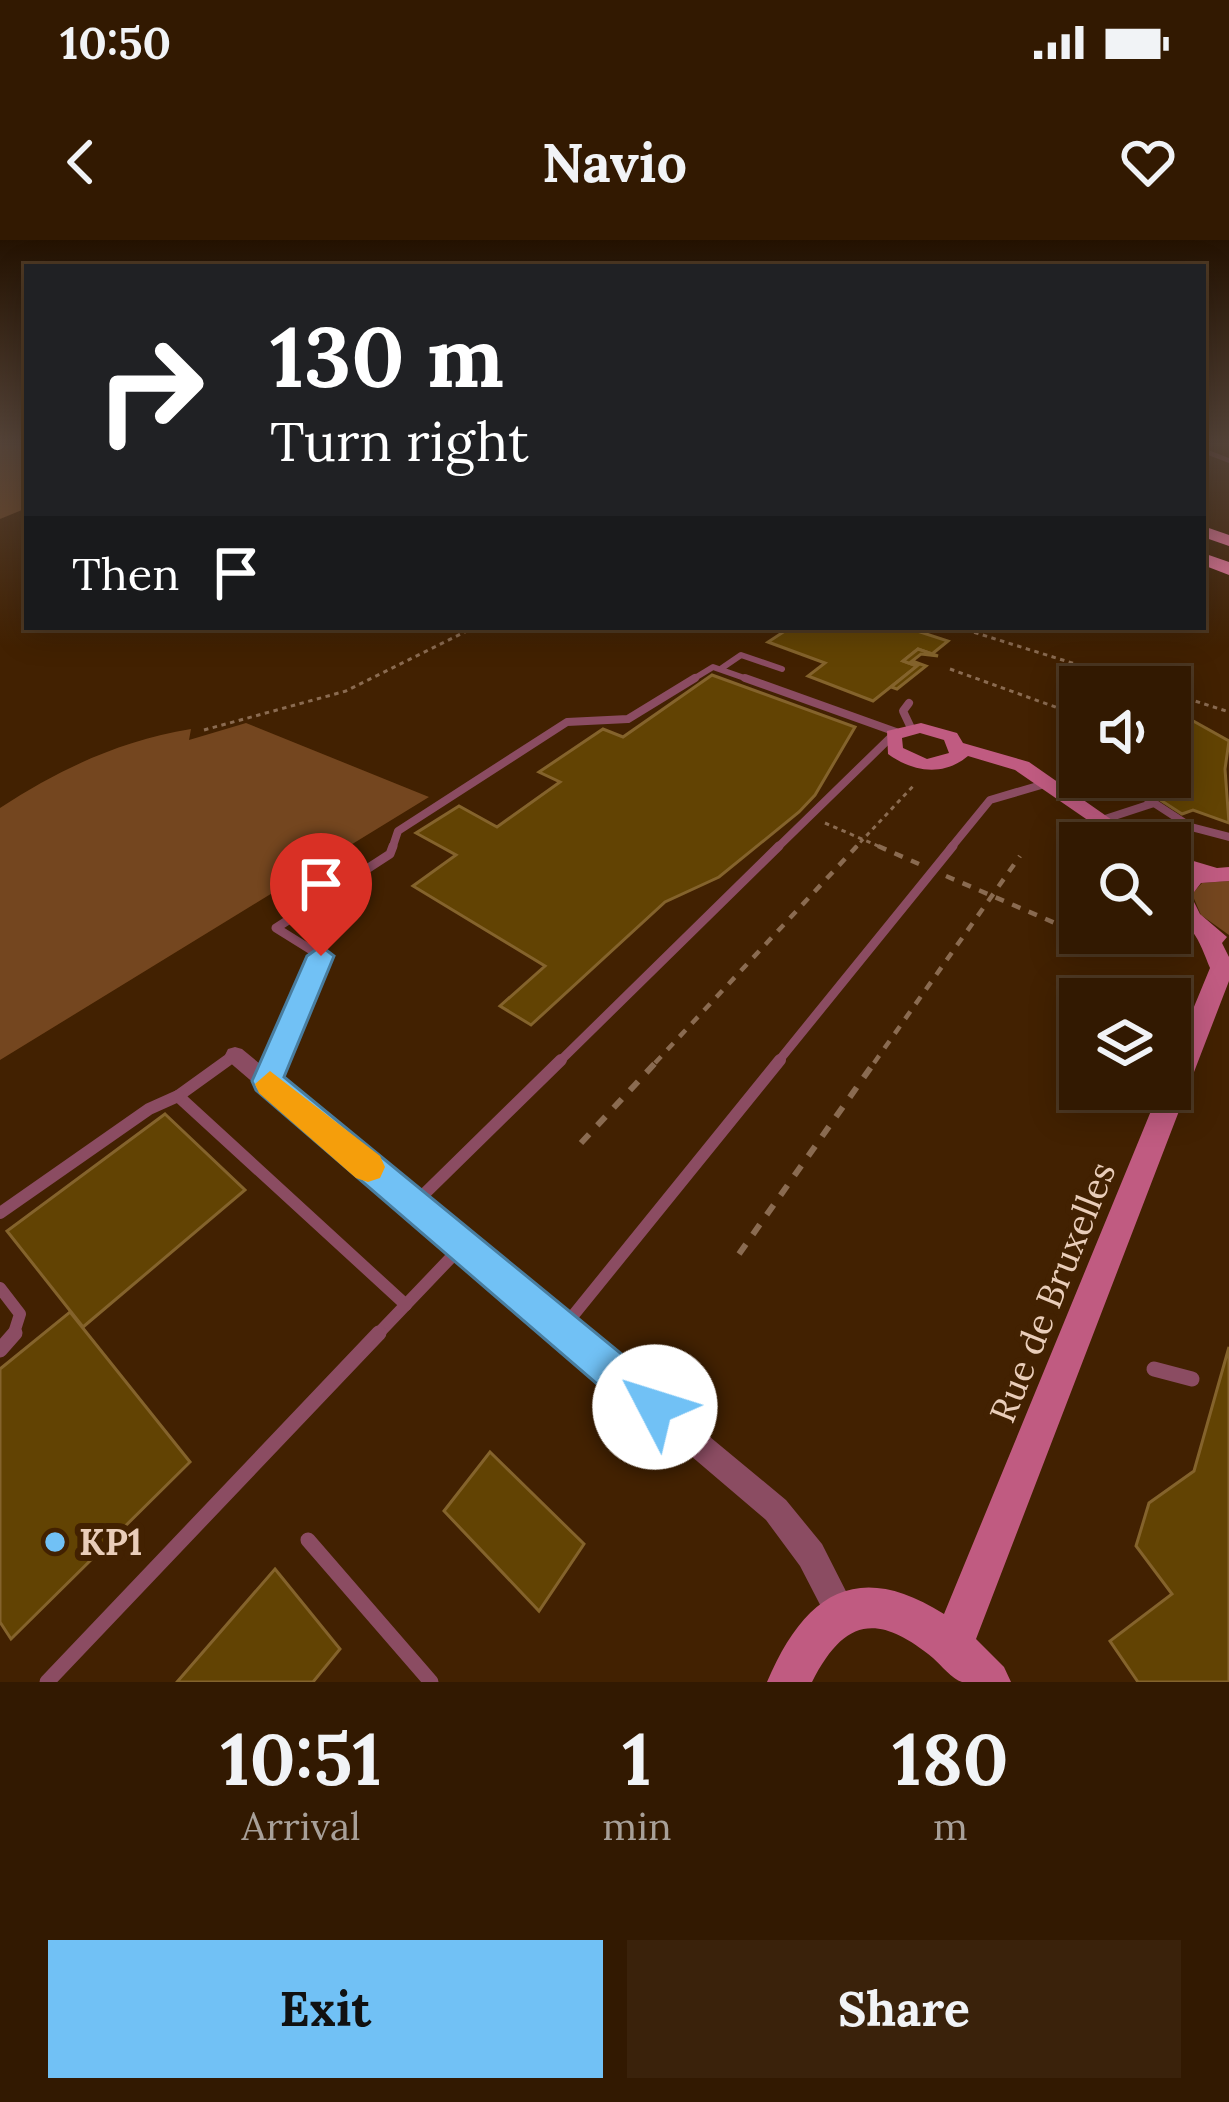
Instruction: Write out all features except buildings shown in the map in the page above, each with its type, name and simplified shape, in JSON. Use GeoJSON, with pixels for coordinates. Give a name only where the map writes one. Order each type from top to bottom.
{"type":"FeatureCollection","features":[{"type":"Feature","properties":{"kind":"street"},"geometry":{"type":"LineString","coordinates":[[960,748],[955,760],[923,764],[893,750],[900,732],[942,733],[960,748],[999,756],[1105,822]]}},
{"type":"Feature","properties":{"kind":"street"},"geometry":{"type":"LineString","coordinates":[[1191,882],[1220,873]]}},
{"type":"Feature","properties":{"kind":"street","name":"Rue de Bruxelles"},"geometry":{"type":"LineString","coordinates":[[953,1644],[1227,959],[1191,919]]}},
{"type":"Feature","properties":{"kind":"street"},"geometry":{"type":"LineString","coordinates":[[235,1055],[776,1510],[811,1556],[841,1613]]}},
{"type":"Feature","properties":{"kind":"street"},"geometry":{"type":"LineString","coordinates":[[789,1682],[808,1643],[841,1613],[874,1611],[911,1617],[953,1644],[989,1682]]}},
{"type":"Feature","properties":{"kind":"lane"},"geometry":{"type":"LineString","coordinates":[[722,668],[741,655],[782,669]]}},
{"type":"Feature","properties":{"kind":"lane"},"geometry":{"type":"LineString","coordinates":[[267,1081],[321,956],[276,928],[390,854],[398,831],[567,722],[628,719],[702,669],[722,668],[900,732]]}},
{"type":"Feature","properties":{"kind":"lane"},"geometry":{"type":"LineString","coordinates":[[413,1205],[900,732],[908,703]]}},
{"type":"Feature","properties":{"kind":"lane"},"geometry":{"type":"LineString","coordinates":[[562,1328],[990,800],[1048,783]]}},
{"type":"Feature","properties":{"kind":"lane"},"geometry":{"type":"LineString","coordinates":[[1146,798],[1191,827],[1229,837]]}},
{"type":"Feature","properties":{"kind":"lane"},"geometry":{"type":"LineString","coordinates":[[1102,820],[1154,803]]}},
{"type":"Feature","properties":{"kind":"lane"},"geometry":{"type":"LineString","coordinates":[[0,1213],[235,1055]]}},
{"type":"Feature","properties":{"kind":"lane"},"geometry":{"type":"LineString","coordinates":[[178,1096],[406,1305]]}},
{"type":"Feature","properties":{"kind":"lane"},"geometry":{"type":"LineString","coordinates":[[49,1680],[462,1246]]}},
{"type":"Feature","properties":{"kind":"lane"},"geometry":{"type":"LineString","coordinates":[[0,1288],[20,1314],[14,1335],[0,1350]]}},
{"type":"Feature","properties":{"kind":"lane"},"geometry":{"type":"LineString","coordinates":[[1154,1369],[1192,1379]]}},
{"type":"Feature","properties":{"kind":"lane"},"geometry":{"type":"LineString","coordinates":[[308,1540],[431,1682]]}},
{"type":"Feature","properties":{"kind":"path"},"geometry":{"type":"LineString","coordinates":[[204,730],[346,691],[469,630]]}},
{"type":"Feature","properties":{"kind":"path"},"geometry":{"type":"LineString","coordinates":[[967,630],[1082,666]]}},
{"type":"Feature","properties":{"kind":"path"},"geometry":{"type":"LineString","coordinates":[[950,669],[1058,708]]}},
{"type":"Feature","properties":{"kind":"path"},"geometry":{"type":"LineString","coordinates":[[1191,700],[1229,712]]}},
{"type":"Feature","properties":{"kind":"path"},"geometry":{"type":"LineString","coordinates":[[581,1143],[915,784]]}},
{"type":"Feature","properties":{"kind":"path"},"geometry":{"type":"LineString","coordinates":[[740,1254],[1020,856]]}},
{"type":"Feature","properties":{"kind":"shaded area"},"geometry":{"type":"Polygon","coordinates":[[[246,723],[429,797],[0,1060],[0,808],[68,769],[115,749],[191,729],[189,740],[246,723]]]}},
{"type":"Feature","properties":{"kind":"shaded area"},"geometry":{"type":"Polygon","coordinates":[[[1229,881],[1229,935],[1201,915],[1192,894],[1202,883],[1229,881]]]}},
{"type":"Feature","properties":{"kind":"slow traffic"},"geometry":{"type":"LineString","coordinates":[[270,1084],[368,1167]]}},
{"type":"Feature","properties":{"kind":"place","name":"KP1"},"geometry":{"type":"Point","coordinates":[55,1542]}},
{"type":"Feature","properties":{"kind":"route"},"geometry":{"type":"LineString","coordinates":[[321,956],[267,1081],[655,1407]]}}]}
